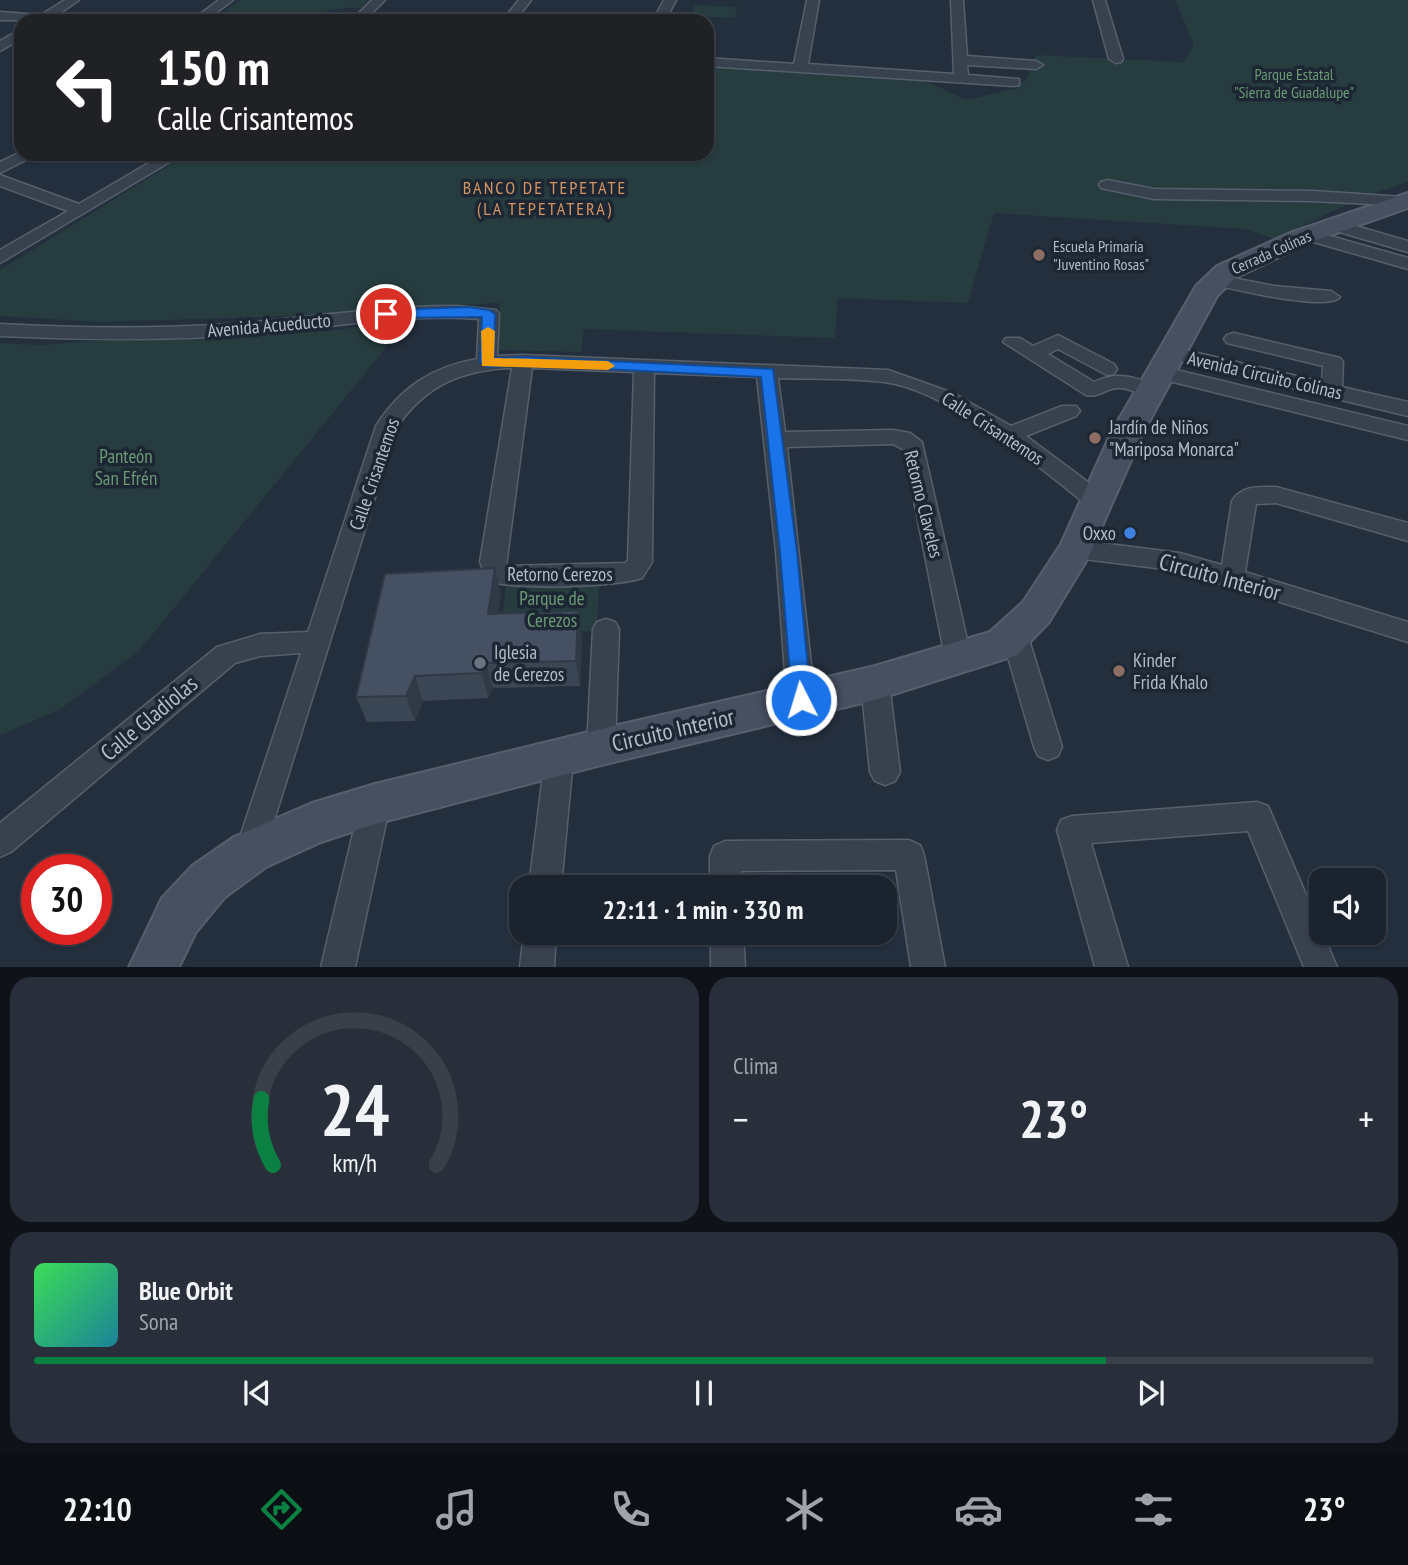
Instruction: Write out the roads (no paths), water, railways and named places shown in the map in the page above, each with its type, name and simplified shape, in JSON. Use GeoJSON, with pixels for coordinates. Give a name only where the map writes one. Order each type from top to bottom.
{"type":"FeatureCollection","features":[{"type":"Feature","properties":{"kind":"main road","name":"Cerrada Colinas"},"geometry":{"type":"LineString","coordinates":[[1160,372],[1206,292],[1226,272],[1309,234],[1406,201]]}},
{"type":"Feature","properties":{"kind":"main road"},"geometry":{"type":"LineString","coordinates":[[1076,550],[1096,500],[1160,372]]}},
{"type":"Feature","properties":{"kind":"main road","name":"Circuito Interior"},"geometry":{"type":"LineString","coordinates":[[153,967],[179,915],[208,882],[250,852],[312,824],[375,804],[601,747],[875,683],[1003,645],[1036,612],[1076,550]]}},
{"type":"Feature","properties":{"kind":"street"},"geometry":{"type":"LineString","coordinates":[[51,14],[73,0]]}},
{"type":"Feature","properties":{"kind":"street"},"geometry":{"type":"LineString","coordinates":[[207,14],[228,0]]}},
{"type":"Feature","properties":{"kind":"street"},"geometry":{"type":"LineString","coordinates":[[364,14],[379,0]]}},
{"type":"Feature","properties":{"kind":"street"},"geometry":{"type":"LineString","coordinates":[[514,14],[525,0]]}},
{"type":"Feature","properties":{"kind":"street"},"geometry":{"type":"LineString","coordinates":[[800,68],[813,0]]}},
{"type":"Feature","properties":{"kind":"street"},"geometry":{"type":"LineString","coordinates":[[957,0],[961,78]]}},
{"type":"Feature","properties":{"kind":"street"},"geometry":{"type":"LineString","coordinates":[[1100,0],[1116,59]]}},
{"type":"Feature","properties":{"kind":"street"},"geometry":{"type":"LineString","coordinates":[[960,60],[1036,65]]}},
{"type":"Feature","properties":{"kind":"street"},"geometry":{"type":"LineString","coordinates":[[714,62],[1014,82]]}},
{"type":"Feature","properties":{"kind":"street"},"geometry":{"type":"LineString","coordinates":[[1,172],[14,160]]}},
{"type":"Feature","properties":{"kind":"street"},"geometry":{"type":"LineString","coordinates":[[1,172],[19,161]]}},
{"type":"Feature","properties":{"kind":"street"},"geometry":{"type":"LineString","coordinates":[[0,258],[157,161]]}},
{"type":"Feature","properties":{"kind":"street"},"geometry":{"type":"LineString","coordinates":[[1,172],[81,210]]}},
{"type":"Feature","properties":{"kind":"street"},"geometry":{"type":"LineString","coordinates":[[1107,186],[1154,194],[1313,196],[1406,201]]}},
{"type":"Feature","properties":{"kind":"street"},"geometry":{"type":"LineString","coordinates":[[1335,226],[1408,247]]}},
{"type":"Feature","properties":{"kind":"street"},"geometry":{"type":"LineString","coordinates":[[1309,234],[1408,264]]}},
{"type":"Feature","properties":{"kind":"street"},"geometry":{"type":"LineString","coordinates":[[1217,280],[1274,292],[1331,297]]}},
{"type":"Feature","properties":{"kind":"street","name":"Avenida Acueducto"},"geometry":{"type":"LineString","coordinates":[[0,330],[75,334],[229,330],[386,314],[468,311],[489,314],[487,362]]}},
{"type":"Feature","properties":{"kind":"street"},"geometry":{"type":"LineString","coordinates":[[1234,339],[1333,362],[1332,391]]}},
{"type":"Feature","properties":{"kind":"street"},"geometry":{"type":"LineString","coordinates":[[1032,354],[1058,341],[1107,369]]}},
{"type":"Feature","properties":{"kind":"street"},"geometry":{"type":"LineString","coordinates":[[1013,342],[1093,390],[1113,381],[1160,372],[1408,433]]}},
{"type":"Feature","properties":{"kind":"street","name":"Calle Crisantemos"},"geometry":{"type":"LineString","coordinates":[[250,852],[387,426],[412,392],[438,376],[487,362],[523,361],[888,376],[952,398],[1009,435],[1096,500]]}},
{"type":"Feature","properties":{"kind":"street","name":"Retorno Cerezos"},"geometry":{"type":"LineString","coordinates":[[523,361],[492,562],[497,574],[513,576],[620,574],[634,571],[640,562],[644,368]]}},
{"type":"Feature","properties":{"kind":"street"},"geometry":{"type":"LineString","coordinates":[[768,372],[801,700]]}},
{"type":"Feature","properties":{"kind":"street","name":"Avenida Circuito Colinas"},"geometry":{"type":"LineString","coordinates":[[1160,372],[1332,391],[1408,409]]}},
{"type":"Feature","properties":{"kind":"street"},"geometry":{"type":"LineString","coordinates":[[1009,435],[1069,411]]}},
{"type":"Feature","properties":{"kind":"street","name":"Retorno Claveles"},"geometry":{"type":"LineString","coordinates":[[775,440],[893,437],[902,438],[914,447],[958,657]]}},
{"type":"Feature","properties":{"kind":"street"},"geometry":{"type":"LineString","coordinates":[[1232,578],[1244,501],[1250,496],[1276,495],[1408,532]]}},
{"type":"Feature","properties":{"kind":"street","name":"Circuito Interior"},"geometry":{"type":"LineString","coordinates":[[1076,550],[1180,562],[1408,632]]}},
{"type":"Feature","properties":{"kind":"street"},"geometry":{"type":"LineString","coordinates":[[601,747],[606,629]]}},
{"type":"Feature","properties":{"kind":"street"},"geometry":{"type":"LineString","coordinates":[[1014,633],[1048,747]]}},
{"type":"Feature","properties":{"kind":"street","name":"Calle Gladiolas"},"geometry":{"type":"LineString","coordinates":[[0,842],[226,655],[245,646],[264,643],[318,642]]}},
{"type":"Feature","properties":{"kind":"street"},"geometry":{"type":"LineString","coordinates":[[875,683],[885,772]]}},
{"type":"Feature","properties":{"kind":"street"},"geometry":{"type":"LineString","coordinates":[[546,875],[559,759]]}},
{"type":"Feature","properties":{"kind":"street"},"geometry":{"type":"LineString","coordinates":[[338,967],[375,804]]}},
{"type":"Feature","properties":{"kind":"street"},"geometry":{"type":"LineString","coordinates":[[1112,967],[1072,830],[1257,816],[1321,967]]}},
{"type":"Feature","properties":{"kind":"street"},"geometry":{"type":"LineString","coordinates":[[726,875],[725,856],[909,855],[928,967]]}},
{"type":"Feature","properties":{"kind":"street"},"geometry":{"type":"LineString","coordinates":[[537,967],[539,945]]}},
{"type":"Feature","properties":{"kind":"street"},"geometry":{"type":"LineString","coordinates":[[728,945],[729,967]]}},
{"type":"Feature","properties":{"kind":"place","name":"Escuela Primaria \"Juventino Rosas\""},"geometry":{"type":"Point","coordinates":[1039,255]}},
{"type":"Feature","properties":{"kind":"place","name":"Jardín de Niños \"Mariposa Monarca\""},"geometry":{"type":"Point","coordinates":[1095,438]}},
{"type":"Feature","properties":{"kind":"place","name":"Oxxo"},"geometry":{"type":"Point","coordinates":[1130,533]}},
{"type":"Feature","properties":{"kind":"place","name":"Iglesia de Cerezos"},"geometry":{"type":"Point","coordinates":[480,663]}},
{"type":"Feature","properties":{"kind":"place","name":"Kinder Frida Khalo"},"geometry":{"type":"Point","coordinates":[1119,671]}},
{"type":"Feature","properties":{"kind":"district","name":"BANCO DE TEPETATE (LA TEPETATERA)"},"geometry":{"type":"Point","coordinates":[545,198]}},
{"type":"Feature","properties":{"kind":"park label","name":"Parque Estatal \"Sierra de Guadalupe\""},"geometry":{"type":"Point","coordinates":[1294,83]}},
{"type":"Feature","properties":{"kind":"park label","name":"Panteón San Efrén"},"geometry":{"type":"Point","coordinates":[126,467]}},
{"type":"Feature","properties":{"kind":"park label","name":"Parque de Cerezos"},"geometry":{"type":"Point","coordinates":[552,609]}}]}
